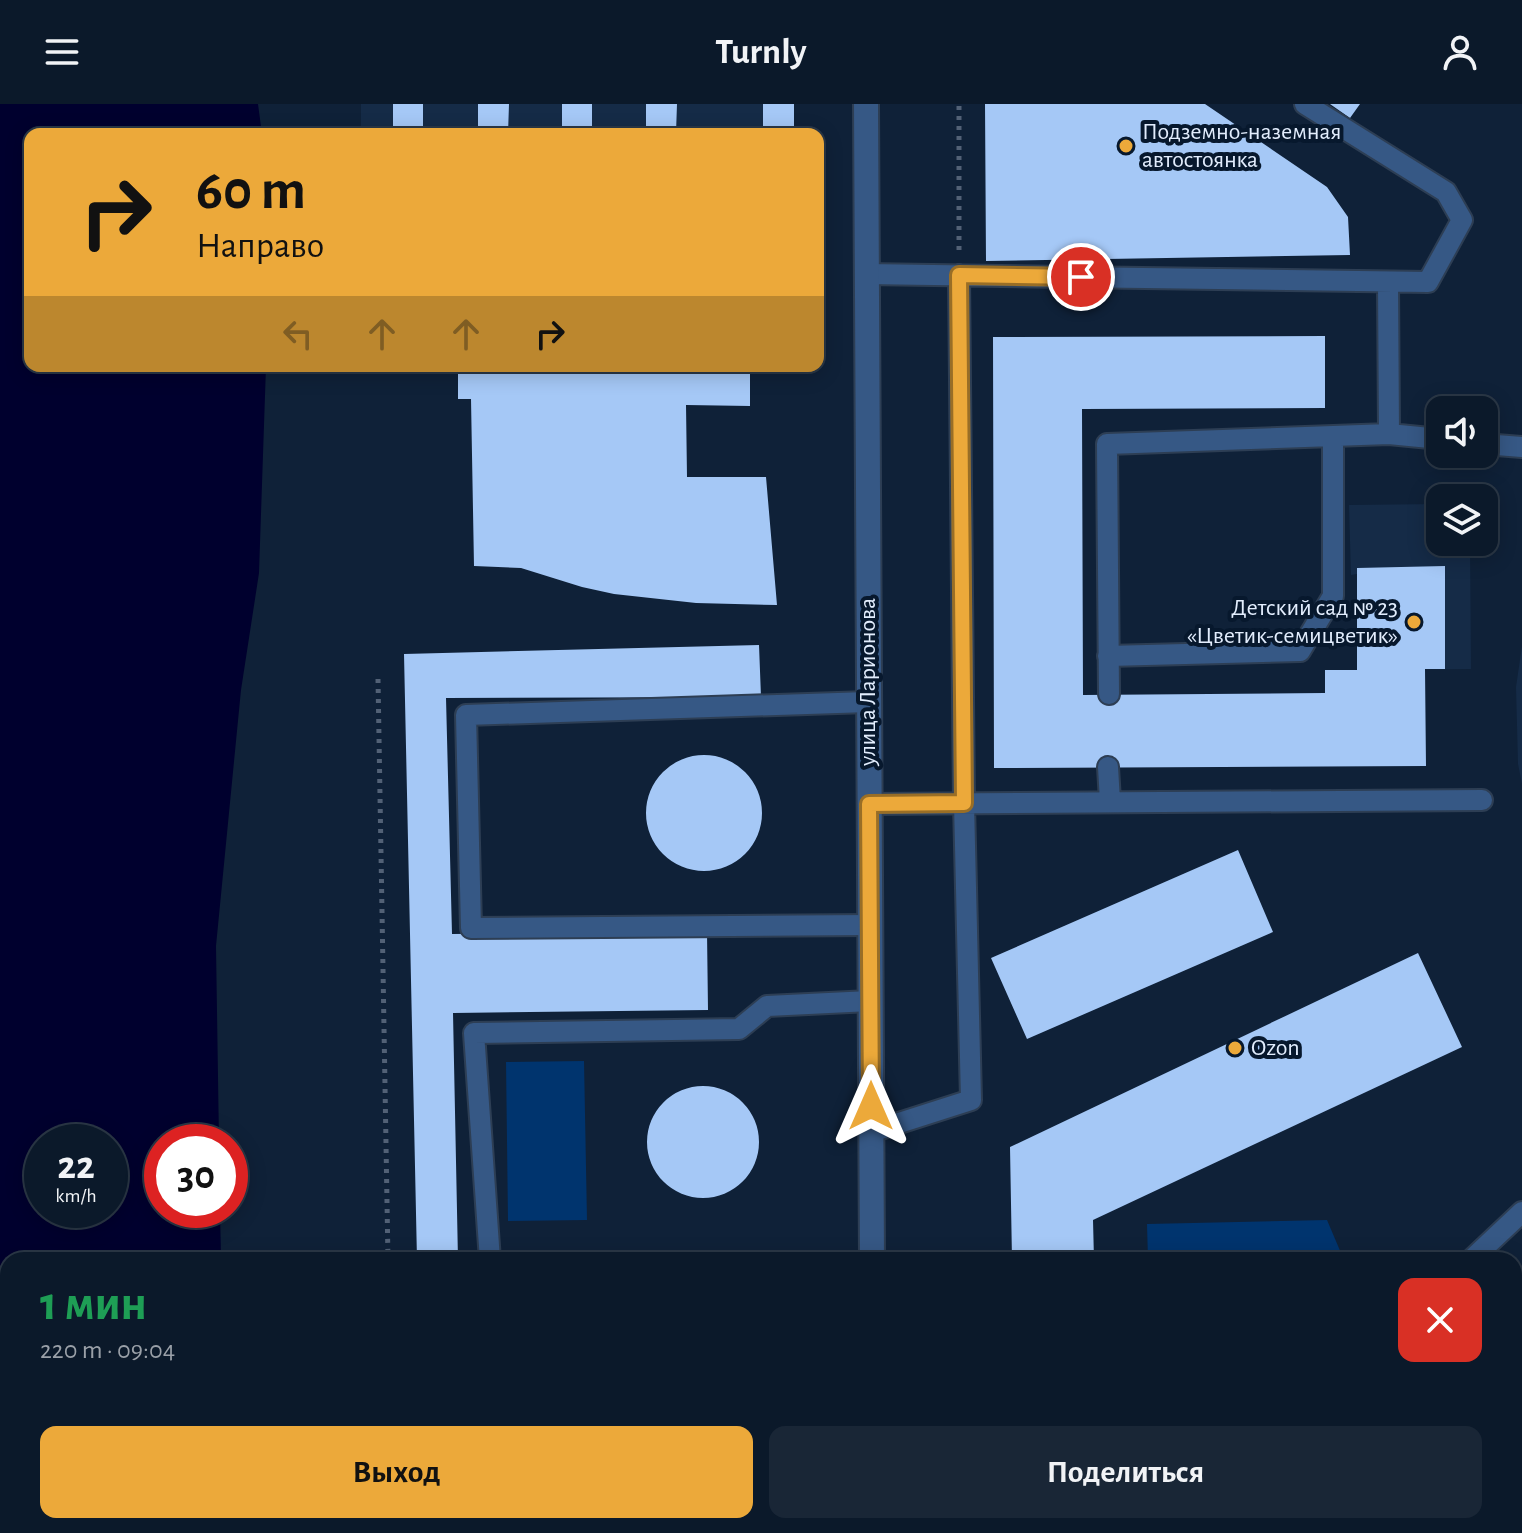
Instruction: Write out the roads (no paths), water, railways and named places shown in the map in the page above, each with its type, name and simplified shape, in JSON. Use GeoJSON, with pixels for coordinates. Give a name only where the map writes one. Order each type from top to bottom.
{"type":"FeatureCollection","features":[{"type":"Feature","properties":{"kind":"street","name":"улица Ларионова"},"geometry":{"type":"LineString","coordinates":[[866,104],[872,1252]]}},
{"type":"Feature","properties":{"kind":"lane"},"geometry":{"type":"LineString","coordinates":[[865,274],[1428,282],[1462,220],[1446,192],[1305,104]]}},
{"type":"Feature","properties":{"kind":"lane"},"geometry":{"type":"LineString","coordinates":[[871,1132],[971,1100],[964,803],[959,275]]}},
{"type":"Feature","properties":{"kind":"lane"},"geometry":{"type":"LineString","coordinates":[[1388,282],[1389,434]]}},
{"type":"Feature","properties":{"kind":"lane"},"geometry":{"type":"LineString","coordinates":[[1109,694],[1107,444],[1389,434],[1426,438]]}},
{"type":"Feature","properties":{"kind":"lane"},"geometry":{"type":"LineString","coordinates":[[1108,656],[1300,651],[1333,596],[1333,437]]}},
{"type":"Feature","properties":{"kind":"lane"},"geometry":{"type":"LineString","coordinates":[[1498,445],[1522,447]]}},
{"type":"Feature","properties":{"kind":"lane"},"geometry":{"type":"LineString","coordinates":[[868,702],[466,715],[471,928],[870,925]]}},
{"type":"Feature","properties":{"kind":"lane"},"geometry":{"type":"LineString","coordinates":[[1108,767],[1110,801]]}},
{"type":"Feature","properties":{"kind":"lane"},"geometry":{"type":"LineString","coordinates":[[869,804],[1482,800]]}},
{"type":"Feature","properties":{"kind":"lane"},"geometry":{"type":"LineString","coordinates":[[489,1252],[474,1033],[739,1029],[767,1006],[870,1001]]}},
{"type":"Feature","properties":{"kind":"lane"},"geometry":{"type":"LineString","coordinates":[[1480,1252],[1522,1212]]}},
{"type":"Feature","properties":{"kind":"place","name":"Подземно-наземная автостоянка"},"geometry":{"type":"Point","coordinates":[1126,146]}},
{"type":"Feature","properties":{"kind":"place","name":"Детский сад № 23 «Цветик-семицветик»"},"geometry":{"type":"Point","coordinates":[1414,622]}},
{"type":"Feature","properties":{"kind":"place","name":"Ozon"},"geometry":{"type":"Point","coordinates":[1235,1048]}}]}
